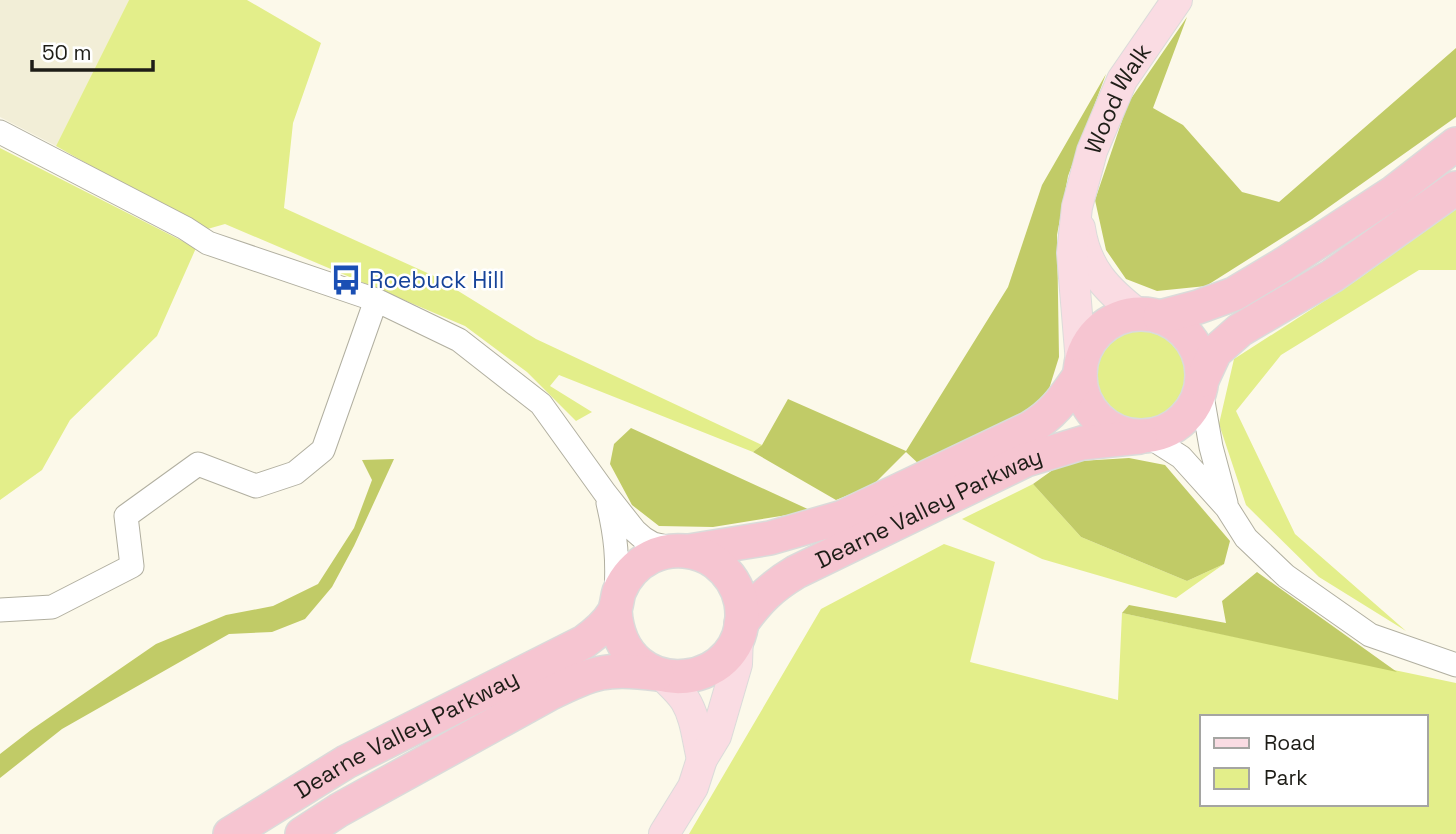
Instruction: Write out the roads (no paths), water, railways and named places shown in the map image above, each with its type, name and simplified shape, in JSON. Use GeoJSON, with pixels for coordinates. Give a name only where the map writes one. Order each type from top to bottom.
{"type":"FeatureCollection","features":[{"type":"Feature","properties":{"kind":"highway"},"geometry":{"type":"LineString","coordinates":[[1456,144],[1394,192],[1244,288],[1198,307],[1122,317],[1108,324],[1095,334],[1086,348],[1080,369],[1083,394],[1091,411],[1105,424],[1121,433],[1144,436],[1163,433],[1176,426],[1196,404],[1215,352],[1240,330],[1332,276],[1456,188]]}},
{"type":"Feature","properties":{"kind":"highway"},"geometry":{"type":"LineString","coordinates":[[1149,315],[1178,326],[1192,341],[1201,360],[1202,385]]}},
{"type":"Feature","properties":{"kind":"highway","name":"Dearne Valley Parkway"},"geometry":{"type":"LineString","coordinates":[[687,551],[770,538],[843,517],[1030,428],[1047,417],[1059,404],[1080,369]]}},
{"type":"Feature","properties":{"kind":"highway","name":"Dearne Valley Parkway"},"geometry":{"type":"LineString","coordinates":[[740,629],[764,594],[777,583],[1026,460],[1082,443],[1144,436]]}},
{"type":"Feature","properties":{"kind":"highway"},"geometry":{"type":"LineString","coordinates":[[668,551],[687,551],[703,555],[715,562],[730,577],[740,596],[742,610],[740,629],[731,649],[721,661],[694,676],[678,677],[659,674],[634,659],[619,637],[615,607],[620,588],[628,575],[640,564],[668,551]]}},
{"type":"Feature","properties":{"kind":"highway","name":"Dearne Valley Parkway"},"geometry":{"type":"LineString","coordinates":[[230,834],[346,762],[584,642],[603,626],[615,607]]}},
{"type":"Feature","properties":{"kind":"highway","name":"Dearne Valley Parkway"},"geometry":{"type":"LineString","coordinates":[[302,834],[339,810],[580,678],[603,671],[626,670],[659,674]]}},
{"type":"Feature","properties":{"kind":"main road","name":"Wood Walk"},"geometry":{"type":"LineString","coordinates":[[1080,369],[1072,253],[1077,207],[1092,151],[1122,80],[1177,0]]}},
{"type":"Feature","properties":{"kind":"main road","name":"Wood Walk"},"geometry":{"type":"LineString","coordinates":[[1077,207],[1082,240],[1102,283],[1118,298],[1149,315]]}},
{"type":"Feature","properties":{"kind":"main road"},"geometry":{"type":"LineString","coordinates":[[664,834],[693,787],[702,759],[716,736],[737,664],[740,629]]}},
{"type":"Feature","properties":{"kind":"main road"},"geometry":{"type":"LineString","coordinates":[[659,674],[679,692],[691,710],[702,759]]}},
{"type":"Feature","properties":{"kind":"street"},"geometry":{"type":"LineString","coordinates":[[0,132],[185,228],[208,243],[376,300],[459,340],[541,404],[635,531],[653,544],[687,551]]}},
{"type":"Feature","properties":{"kind":"street"},"geometry":{"type":"LineString","coordinates":[[0,610],[52,607],[132,566],[126,516],[198,464],[256,486],[295,473],[323,450],[376,300]]}},
{"type":"Feature","properties":{"kind":"street"},"geometry":{"type":"LineString","coordinates":[[1202,385],[1211,447],[1227,508]]}},
{"type":"Feature","properties":{"kind":"street"},"geometry":{"type":"LineString","coordinates":[[1144,436],[1181,457],[1227,508],[1247,538],[1286,576],[1370,635],[1456,665]]}},
{"type":"Feature","properties":{"kind":"street"},"geometry":{"type":"LineString","coordinates":[[605,493],[618,558],[615,607]]}},
{"type":"Feature","properties":{"kind":"place","name":"Roebuck Hill"},"geometry":{"type":"Point","coordinates":[346,280]}}]}
